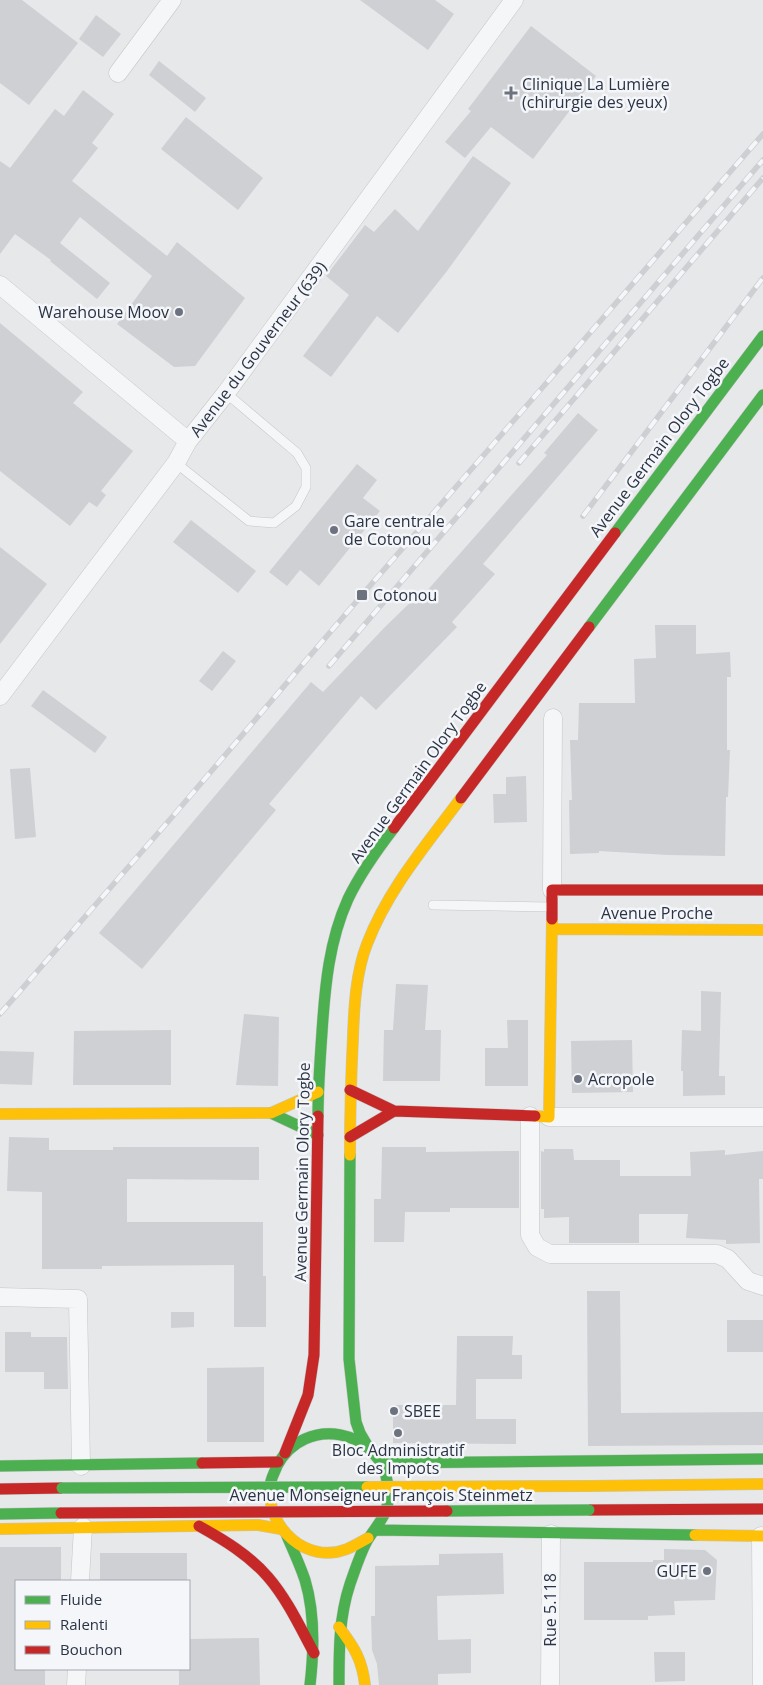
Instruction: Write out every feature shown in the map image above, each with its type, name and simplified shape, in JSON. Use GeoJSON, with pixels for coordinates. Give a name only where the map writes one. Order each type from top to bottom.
{"type":"FeatureCollection","features":[{"type":"Feature","properties":{"kind":"main road","name":"Avenue Germain Olory Togbe"},"geometry":{"type":"LineString","coordinates":[[282,1458],[308,1395],[314,1356],[318,1092],[325,990],[328,965],[339,922],[349,898],[376,852],[763,336]]}},
{"type":"Feature","properties":{"kind":"main road"},"geometry":{"type":"LineString","coordinates":[[339,1685],[340,1627],[351,1579],[372,1534],[384,1516],[388,1501],[388,1485],[380,1462],[370,1450],[356,1422],[350,1375],[350,1090],[355,997],[366,946],[397,884],[763,395]]}},
{"type":"Feature","properties":{"kind":"main road"},"geometry":{"type":"LineString","coordinates":[[350,1090],[394,1111],[549,1117],[552,890]]}},
{"type":"Feature","properties":{"kind":"main road","name":"Avenue Proche"},"geometry":{"type":"LineString","coordinates":[[552,890],[763,890]]}},
{"type":"Feature","properties":{"kind":"main road","name":"Avenue Proche"},"geometry":{"type":"LineString","coordinates":[[552,929],[763,930]]}},
{"type":"Feature","properties":{"kind":"main road"},"geometry":{"type":"LineString","coordinates":[[0,1114],[271,1113],[318,1092]]}},
{"type":"Feature","properties":{"kind":"main road"},"geometry":{"type":"LineString","coordinates":[[350,1137],[394,1111]]}},
{"type":"Feature","properties":{"kind":"main road"},"geometry":{"type":"LineString","coordinates":[[271,1113],[318,1135]]}},
{"type":"Feature","properties":{"kind":"main road"},"geometry":{"type":"LineString","coordinates":[[310,1685],[314,1653],[311,1615],[305,1582],[272,1510],[269,1496],[272,1475],[292,1446],[309,1437],[329,1434],[348,1436],[370,1450]]}},
{"type":"Feature","properties":{"kind":"main road","name":"Avenue Monseigneur François Steinmetz"},"geometry":{"type":"LineString","coordinates":[[0,1466],[81,1466],[282,1458]]}},
{"type":"Feature","properties":{"kind":"main road","name":"Avenue Monseigneur François Steinmetz"},"geometry":{"type":"LineString","coordinates":[[380,1462],[763,1459]]}},
{"type":"Feature","properties":{"kind":"main road","name":"Avenue Monseigneur François Steinmetz"},"geometry":{"type":"LineString","coordinates":[[0,1489],[763,1484]]}},
{"type":"Feature","properties":{"kind":"main road","name":"Avenue Monseigneur François Steinmetz"},"geometry":{"type":"LineString","coordinates":[[0,1514],[763,1509]]}},
{"type":"Feature","properties":{"kind":"main road","name":"Avenue Monseigneur François Steinmetz"},"geometry":{"type":"LineString","coordinates":[[0,1529],[258,1525],[284,1533]]}},
{"type":"Feature","properties":{"kind":"main road"},"geometry":{"type":"LineString","coordinates":[[199,1526],[236,1548],[267,1576],[281,1595],[314,1653]]}},
{"type":"Feature","properties":{"kind":"main road"},"geometry":{"type":"LineString","coordinates":[[284,1533],[305,1548],[327,1553],[349,1550],[372,1534],[762,1536]]}},
{"type":"Feature","properties":{"kind":"main road"},"geometry":{"type":"LineString","coordinates":[[340,1627],[359,1652],[365,1685]]}},
{"type":"Feature","properties":{"kind":"street"},"geometry":{"type":"LineString","coordinates":[[118,73],[172,0]]}},
{"type":"Feature","properties":{"kind":"street","name":"Avenue du Gouverneur (639)"},"geometry":{"type":"LineString","coordinates":[[0,696],[176,463],[188,441],[226,393],[514,0]]}},
{"type":"Feature","properties":{"kind":"street"},"geometry":{"type":"LineString","coordinates":[[0,285],[188,441]]}},
{"type":"Feature","properties":{"kind":"street"},"geometry":{"type":"LineString","coordinates":[[552,890],[553,718]]}},
{"type":"Feature","properties":{"kind":"street"},"geometry":{"type":"LineString","coordinates":[[763,882],[763,890]]}},
{"type":"Feature","properties":{"kind":"street"},"geometry":{"type":"LineString","coordinates":[[530,1116],[530,1235],[537,1247],[550,1254],[717,1254],[728,1259],[748,1281],[763,1286]]}},
{"type":"Feature","properties":{"kind":"street"},"geometry":{"type":"LineString","coordinates":[[549,1117],[763,1117]]}},
{"type":"Feature","properties":{"kind":"street"},"geometry":{"type":"LineString","coordinates":[[0,1297],[78,1299],[81,1466]]}},
{"type":"Feature","properties":{"kind":"street"},"geometry":{"type":"LineString","coordinates":[[80,1580],[83,1527]]}},
{"type":"Feature","properties":{"kind":"street","name":"Rue 5.118"},"geometry":{"type":"LineString","coordinates":[[550,1685],[551,1534]]}},
{"type":"Feature","properties":{"kind":"street"},"geometry":{"type":"LineString","coordinates":[[762,1536],[762,1685]]}},
{"type":"Feature","properties":{"kind":"street"},"geometry":{"type":"LineString","coordinates":[[76,1685],[77,1670]]}},
{"type":"Feature","properties":{"kind":"lane"},"geometry":{"type":"LineString","coordinates":[[176,463],[249,521],[274,523],[296,506],[306,487],[306,468],[297,453],[226,393]]}},
{"type":"Feature","properties":{"kind":"lane"},"geometry":{"type":"LineString","coordinates":[[433,905],[552,908]]}},
{"type":"Feature","properties":{"kind":"building"},"geometry":{"type":"Polygon","coordinates":[[[0,0],[22,0],[78,43],[29,105],[0,83],[0,0]]]}},
{"type":"Feature","properties":{"kind":"building"},"geometry":{"type":"Polygon","coordinates":[[[360,0],[435,0],[454,14],[428,50],[360,0]]]}},
{"type":"Feature","properties":{"kind":"building"},"geometry":{"type":"Polygon","coordinates":[[[96,15],[121,34],[103,57],[79,39],[96,15]]]}},
{"type":"Feature","properties":{"kind":"building"},"geometry":{"type":"Polygon","coordinates":[[[531,26],[596,76],[533,159],[491,127],[465,158],[445,142],[471,111],[468,109],[531,26]]]}},
{"type":"Feature","properties":{"kind":"building"},"geometry":{"type":"Polygon","coordinates":[[[159,61],[206,98],[195,112],[149,75],[159,61]]]}},
{"type":"Feature","properties":{"kind":"building"},"geometry":{"type":"Polygon","coordinates":[[[83,90],[114,114],[92,143],[98,148],[72,181],[167,256],[177,242],[245,298],[195,366],[174,367],[117,324],[152,276],[80,217],[60,243],[110,283],[97,299],[51,260],[15,234],[0,254],[0,161],[10,168],[55,109],[64,116],[83,90]]]}},
{"type":"Feature","properties":{"kind":"building"},"geometry":{"type":"Polygon","coordinates":[[[186,117],[263,178],[238,210],[161,149],[186,117]]]}},
{"type":"Feature","properties":{"kind":"building"},"geometry":{"type":"Polygon","coordinates":[[[473,156],[511,183],[447,271],[398,333],[377,316],[331,377],[303,356],[349,295],[326,276],[365,225],[374,232],[395,209],[418,231],[473,156]]]}},
{"type":"Feature","properties":{"kind":"building"},"geometry":{"type":"Polygon","coordinates":[[[0,323],[83,392],[73,403],[133,451],[101,491],[106,495],[97,507],[89,502],[70,526],[0,471],[0,323]]]}},
{"type":"Feature","properties":{"kind":"building"},"geometry":{"type":"Polygon","coordinates":[[[578,413],[598,430],[483,564],[495,574],[452,622],[457,627],[376,710],[361,696],[269,804],[276,810],[142,969],[99,933],[311,682],[323,692],[422,591],[425,593],[547,455],[544,453],[578,413]]]}},
{"type":"Feature","properties":{"kind":"building","name":"Gare centrale de Cotonou"},"geometry":{"type":"Polygon","coordinates":[[[357,464],[377,480],[363,498],[380,511],[319,586],[300,570],[287,586],[269,572],[357,464]]]}},
{"type":"Feature","properties":{"kind":"building"},"geometry":{"type":"Polygon","coordinates":[[[191,520],[256,571],[238,593],[173,542],[191,520]]]}},
{"type":"Feature","properties":{"kind":"building"},"geometry":{"type":"Polygon","coordinates":[[[0,547],[47,584],[0,644],[0,547]]]}},
{"type":"Feature","properties":{"kind":"building"},"geometry":{"type":"Polygon","coordinates":[[[655,625],[696,625],[696,654],[730,652],[731,677],[727,677],[727,750],[730,750],[728,797],[726,797],[725,856],[599,851],[599,853],[570,854],[569,800],[572,800],[570,740],[578,740],[579,703],[635,703],[634,659],[656,658],[655,625]]]}},
{"type":"Feature","properties":{"kind":"building"},"geometry":{"type":"Polygon","coordinates":[[[223,651],[236,661],[212,691],[199,681],[223,651]]]}},
{"type":"Feature","properties":{"kind":"building"},"geometry":{"type":"Polygon","coordinates":[[[43,690],[107,737],[95,753],[31,706],[43,690]]]}},
{"type":"Feature","properties":{"kind":"building"},"geometry":{"type":"Polygon","coordinates":[[[30,768],[36,837],[15,839],[10,769],[30,768]]]}},
{"type":"Feature","properties":{"kind":"building"},"geometry":{"type":"Polygon","coordinates":[[[526,776],[527,822],[494,823],[493,794],[506,794],[506,777],[526,776]]]}},
{"type":"Feature","properties":{"kind":"building"},"geometry":{"type":"Polygon","coordinates":[[[396,984],[428,985],[425,1030],[441,1030],[440,1081],[383,1081],[384,1030],[393,1030],[396,984]]]}},
{"type":"Feature","properties":{"kind":"building"},"geometry":{"type":"Polygon","coordinates":[[[701,991],[721,992],[719,1076],[725,1076],[725,1095],[683,1096],[683,1071],[681,1071],[682,1030],[701,1031],[701,991]]]}},
{"type":"Feature","properties":{"kind":"building"},"geometry":{"type":"Polygon","coordinates":[[[244,1014],[279,1017],[278,1086],[236,1085],[244,1014]]]}},
{"type":"Feature","properties":{"kind":"building"},"geometry":{"type":"Polygon","coordinates":[[[507,1020],[528,1020],[528,1086],[485,1086],[485,1048],[508,1048],[507,1020]]]}},
{"type":"Feature","properties":{"kind":"building"},"geometry":{"type":"Polygon","coordinates":[[[171,1030],[171,1085],[73,1085],[74,1031],[171,1030]]]}},
{"type":"Feature","properties":{"kind":"building"},"geometry":{"type":"Polygon","coordinates":[[[632,1040],[633,1092],[572,1093],[571,1041],[632,1040]]]}},
{"type":"Feature","properties":{"kind":"building"},"geometry":{"type":"Polygon","coordinates":[[[0,1051],[34,1052],[32,1085],[0,1084],[0,1051]]]}},
{"type":"Feature","properties":{"kind":"building"},"geometry":{"type":"Polygon","coordinates":[[[9,1137],[49,1138],[49,1150],[113,1150],[113,1147],[259,1147],[259,1180],[127,1179],[127,1222],[263,1222],[263,1276],[266,1276],[266,1327],[234,1327],[234,1265],[102,1266],[102,1269],[42,1269],[42,1192],[7,1191],[9,1137]]]}},
{"type":"Feature","properties":{"kind":"building"},"geometry":{"type":"Polygon","coordinates":[[[382,1147],[426,1147],[426,1152],[519,1151],[519,1208],[450,1208],[450,1212],[405,1212],[404,1242],[374,1242],[374,1199],[381,1199],[382,1147]]]}},
{"type":"Feature","properties":{"kind":"building"},"geometry":{"type":"Polygon","coordinates":[[[544,1149],[573,1149],[574,1160],[620,1160],[620,1176],[691,1176],[690,1152],[725,1150],[725,1155],[763,1151],[763,1179],[759,1179],[760,1243],[726,1244],[726,1240],[686,1238],[688,1214],[639,1214],[639,1243],[569,1243],[569,1217],[544,1218],[544,1209],[541,1209],[541,1151],[544,1152],[544,1149]]]}},
{"type":"Feature","properties":{"kind":"building"},"geometry":{"type":"Polygon","coordinates":[[[587,1291],[620,1291],[621,1413],[763,1412],[763,1445],[588,1446],[587,1291]]]}},
{"type":"Feature","properties":{"kind":"building"},"geometry":{"type":"Polygon","coordinates":[[[171,1312],[194,1312],[194,1327],[171,1328],[171,1312]]]}},
{"type":"Feature","properties":{"kind":"building"},"geometry":{"type":"Polygon","coordinates":[[[727,1320],[763,1320],[763,1352],[727,1352],[727,1320]]]}},
{"type":"Feature","properties":{"kind":"building"},"geometry":{"type":"Polygon","coordinates":[[[5,1332],[31,1332],[31,1337],[67,1337],[68,1389],[44,1389],[44,1372],[5,1372],[5,1332]]]}},
{"type":"Feature","properties":{"kind":"building"},"geometry":{"type":"Polygon","coordinates":[[[457,1336],[513,1336],[512,1355],[522,1355],[522,1379],[476,1379],[476,1419],[516,1419],[516,1444],[393,1443],[393,1405],[456,1405],[457,1336]]]}},
{"type":"Feature","properties":{"kind":"building"},"geometry":{"type":"Polygon","coordinates":[[[264,1367],[264,1442],[207,1442],[207,1368],[264,1367]]]}},
{"type":"Feature","properties":{"kind":"building"},"geometry":{"type":"Polygon","coordinates":[[[0,1547],[61,1547],[61,1580],[15,1580],[15,1670],[45,1670],[45,1685],[0,1685],[0,1547]]]}},
{"type":"Feature","properties":{"kind":"building"},"geometry":{"type":"Polygon","coordinates":[[[664,1549],[705,1550],[717,1560],[715,1600],[674,1601],[675,1615],[648,1616],[648,1620],[584,1620],[584,1562],[653,1562],[653,1560],[664,1560],[664,1549]]]}},
{"type":"Feature","properties":{"kind":"building"},"geometry":{"type":"Polygon","coordinates":[[[100,1553],[187,1553],[187,1580],[100,1580],[100,1553]]]}},
{"type":"Feature","properties":{"kind":"building"},"geometry":{"type":"Polygon","coordinates":[[[503,1553],[504,1594],[437,1596],[438,1640],[471,1639],[471,1673],[438,1674],[438,1685],[379,1685],[377,1664],[372,1650],[371,1616],[375,1616],[375,1566],[439,1565],[439,1554],[503,1553]]]}},
{"type":"Feature","properties":{"kind":"building"},"geometry":{"type":"Polygon","coordinates":[[[259,1638],[260,1685],[179,1685],[179,1670],[190,1670],[190,1639],[259,1638]]]}},
{"type":"Feature","properties":{"kind":"building"},"geometry":{"type":"Polygon","coordinates":[[[654,1652],[685,1652],[685,1681],[655,1682],[654,1652]]]}},
{"type":"Feature","properties":{"kind":"railway"},"geometry":{"type":"LineString","coordinates":[[0,1014],[763,134]]}},
{"type":"Feature","properties":{"kind":"railway"},"geometry":{"type":"LineString","coordinates":[[329,666],[763,160]]}},
{"type":"Feature","properties":{"kind":"railway"},"geometry":{"type":"LineString","coordinates":[[519,463],[763,178]]}},
{"type":"Feature","properties":{"kind":"railway"},"geometry":{"type":"LineString","coordinates":[[583,516],[763,278]]}},
{"type":"Feature","properties":{"kind":"traffic: fast"},"geometry":{"type":"LineString","coordinates":[[615,533],[763,336]]}},
{"type":"Feature","properties":{"kind":"traffic: fast"},"geometry":{"type":"LineString","coordinates":[[589,627],[763,395]]}},
{"type":"Feature","properties":{"kind":"traffic: fast"},"geometry":{"type":"LineString","coordinates":[[318,1116],[325,998],[329,964],[336,931],[348,899],[358,880],[394,828]]}},
{"type":"Feature","properties":{"kind":"traffic: fast"},"geometry":{"type":"LineString","coordinates":[[271,1113],[318,1135]]}},
{"type":"Feature","properties":{"kind":"traffic: fast"},"geometry":{"type":"LineString","coordinates":[[350,1155],[349,1359],[356,1422],[370,1450]]}},
{"type":"Feature","properties":{"kind":"traffic: fast"},"geometry":{"type":"LineString","coordinates":[[270,1488],[271,1479],[277,1466],[289,1450],[305,1439],[322,1434],[340,1435],[357,1441],[372,1452],[383,1467],[388,1487],[388,1504],[383,1517],[362,1551],[346,1596],[340,1634],[339,1685]]}},
{"type":"Feature","properties":{"kind":"traffic: fast"},"geometry":{"type":"LineString","coordinates":[[380,1463],[763,1459]]}},
{"type":"Feature","properties":{"kind":"traffic: fast"},"geometry":{"type":"LineString","coordinates":[[0,1466],[202,1463]]}},
{"type":"Feature","properties":{"kind":"traffic: fast"},"geometry":{"type":"LineString","coordinates":[[62,1488],[367,1487]]}},
{"type":"Feature","properties":{"kind":"traffic: fast"},"geometry":{"type":"LineString","coordinates":[[447,1511],[589,1510]]}},
{"type":"Feature","properties":{"kind":"traffic: fast"},"geometry":{"type":"LineString","coordinates":[[0,1514],[61,1513]]}},
{"type":"Feature","properties":{"kind":"traffic: fast"},"geometry":{"type":"LineString","coordinates":[[376,1530],[695,1535]]}},
{"type":"Feature","properties":{"kind":"traffic: fast"},"geometry":{"type":"LineString","coordinates":[[287,1536],[305,1580],[311,1606],[313,1646],[310,1685]]}},
{"type":"Feature","properties":{"kind":"traffic: slow"},"geometry":{"type":"LineString","coordinates":[[350,1155],[354,1014],[356,990],[363,955],[376,924],[397,886],[461,798]]}},
{"type":"Feature","properties":{"kind":"traffic: slow"},"geometry":{"type":"LineString","coordinates":[[535,1116],[549,1117],[552,919]]}},
{"type":"Feature","properties":{"kind":"traffic: slow"},"geometry":{"type":"LineString","coordinates":[[552,929],[763,930]]}},
{"type":"Feature","properties":{"kind":"traffic: slow"},"geometry":{"type":"LineString","coordinates":[[0,1114],[271,1113],[318,1092]]}},
{"type":"Feature","properties":{"kind":"traffic: slow"},"geometry":{"type":"LineString","coordinates":[[589,1486],[763,1484]]}},
{"type":"Feature","properties":{"kind":"traffic: slow"},"geometry":{"type":"LineString","coordinates":[[367,1487],[589,1486]]}},
{"type":"Feature","properties":{"kind":"traffic: slow"},"geometry":{"type":"LineString","coordinates":[[270,1488],[271,1503],[275,1517],[282,1529],[292,1540],[304,1547],[318,1552],[332,1553],[347,1549],[368,1538]]}},
{"type":"Feature","properties":{"kind":"traffic: slow"},"geometry":{"type":"LineString","coordinates":[[0,1529],[258,1525],[281,1529]]}},
{"type":"Feature","properties":{"kind":"traffic: slow"},"geometry":{"type":"LineString","coordinates":[[695,1535],[763,1536]]}},
{"type":"Feature","properties":{"kind":"traffic: slow"},"geometry":{"type":"LineString","coordinates":[[339,1627],[356,1654],[362,1668],[365,1685]]}},
{"type":"Feature","properties":{"kind":"traffic: jam"},"geometry":{"type":"LineString","coordinates":[[394,828],[615,533]]}},
{"type":"Feature","properties":{"kind":"traffic: jam"},"geometry":{"type":"LineString","coordinates":[[461,798],[589,627]]}},
{"type":"Feature","properties":{"kind":"traffic: jam"},"geometry":{"type":"LineString","coordinates":[[552,919],[552,890],[763,890]]}},
{"type":"Feature","properties":{"kind":"traffic: jam"},"geometry":{"type":"LineString","coordinates":[[350,1090],[394,1111],[535,1116]]}},
{"type":"Feature","properties":{"kind":"traffic: jam"},"geometry":{"type":"LineString","coordinates":[[350,1137],[394,1111]]}},
{"type":"Feature","properties":{"kind":"traffic: jam"},"geometry":{"type":"LineString","coordinates":[[285,1453],[308,1395],[314,1355],[318,1116]]}},
{"type":"Feature","properties":{"kind":"traffic: jam"},"geometry":{"type":"LineString","coordinates":[[202,1463],[278,1462]]}},
{"type":"Feature","properties":{"kind":"traffic: jam"},"geometry":{"type":"LineString","coordinates":[[0,1489],[62,1488]]}},
{"type":"Feature","properties":{"kind":"traffic: jam"},"geometry":{"type":"LineString","coordinates":[[589,1510],[763,1509]]}},
{"type":"Feature","properties":{"kind":"traffic: jam"},"geometry":{"type":"LineString","coordinates":[[61,1513],[447,1511]]}},
{"type":"Feature","properties":{"kind":"traffic: jam"},"geometry":{"type":"LineString","coordinates":[[199,1526],[227,1542],[261,1569],[287,1604],[314,1653]]}},
{"type":"Feature","properties":{"kind":"place","name":"Clinique La Lumière (chirurgie des yeux)"},"geometry":{"type":"Point","coordinates":[511,93]}},
{"type":"Feature","properties":{"kind":"place","name":"Warehouse Moov"},"geometry":{"type":"Point","coordinates":[179,312]}},
{"type":"Feature","properties":{"kind":"place","name":"Gare centrale de Cotonou"},"geometry":{"type":"Point","coordinates":[334,530]}},
{"type":"Feature","properties":{"kind":"place","name":"Cotonou"},"geometry":{"type":"Point","coordinates":[362,595]}},
{"type":"Feature","properties":{"kind":"place","name":"Acropole"},"geometry":{"type":"Point","coordinates":[578,1079]}},
{"type":"Feature","properties":{"kind":"place","name":"SBEE"},"geometry":{"type":"Point","coordinates":[394,1411]}},
{"type":"Feature","properties":{"kind":"place","name":"Bloc Administratif des Impots"},"geometry":{"type":"Point","coordinates":[398,1433]}},
{"type":"Feature","properties":{"kind":"place","name":"GUFE"},"geometry":{"type":"Point","coordinates":[707,1571]}}]}
